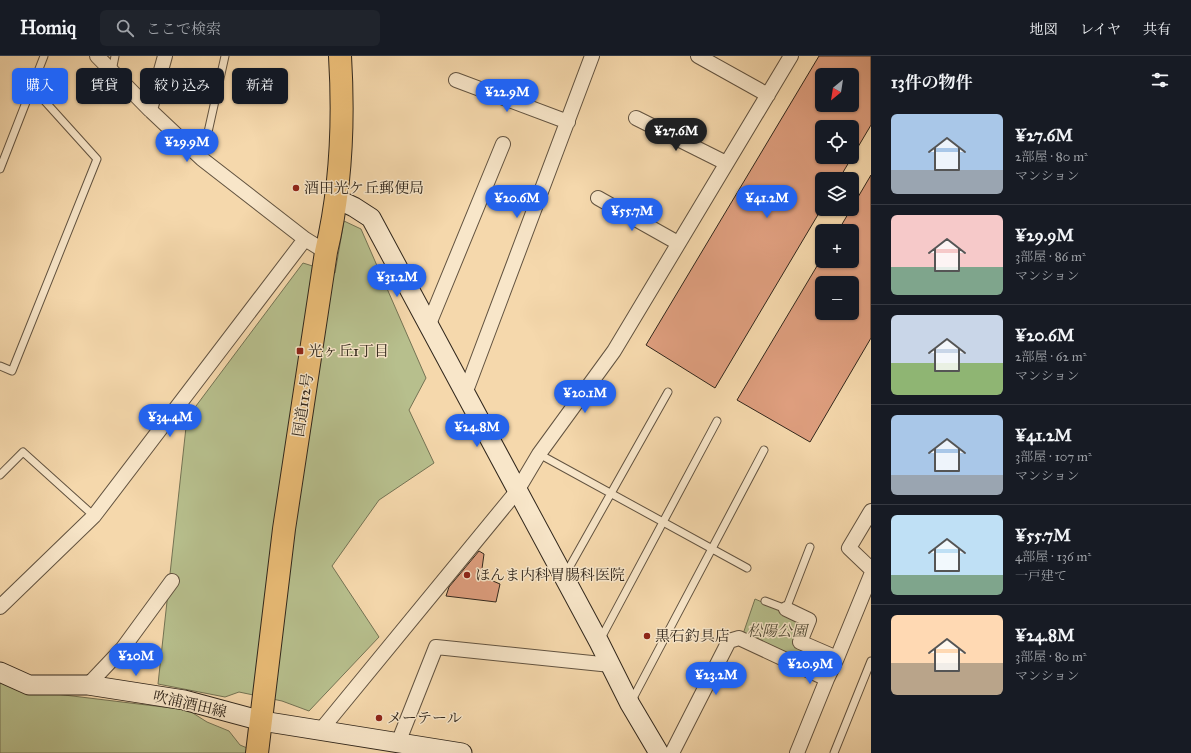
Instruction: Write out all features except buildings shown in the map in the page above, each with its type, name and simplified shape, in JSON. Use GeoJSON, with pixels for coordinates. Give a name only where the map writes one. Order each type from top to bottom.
{"type":"FeatureCollection","features":[{"type":"Feature","properties":{"kind":"highway","name":"国道112号"},"geometry":{"type":"LineString","coordinates":[[257,753],[262,722],[284,529],[326,252],[332,224],[339,165],[342,89],[340,56]]}},
{"type":"Feature","properties":{"kind":"street"},"geometry":{"type":"LineString","coordinates":[[97,56],[109,68]]}},
{"type":"Feature","properties":{"kind":"street"},"geometry":{"type":"LineString","coordinates":[[150,110],[165,56]]}},
{"type":"Feature","properties":{"kind":"street"},"geometry":{"type":"LineString","coordinates":[[466,391],[592,56]]}},
{"type":"Feature","properties":{"kind":"street"},"geometry":{"type":"LineString","coordinates":[[698,56],[768,95]]}},
{"type":"Feature","properties":{"kind":"street"},"geometry":{"type":"LineString","coordinates":[[320,731],[517,491],[540,454],[614,351],[791,56]]}},
{"type":"Feature","properties":{"kind":"street"},"geometry":{"type":"LineString","coordinates":[[456,80],[568,122]]}},
{"type":"Feature","properties":{"kind":"street"},"geometry":{"type":"LineString","coordinates":[[132,92],[202,159],[305,239],[326,252]]}},
{"type":"Feature","properties":{"kind":"street"},"geometry":{"type":"LineString","coordinates":[[636,118],[726,163]]}},
{"type":"Feature","properties":{"kind":"street"},"geometry":{"type":"LineString","coordinates":[[429,324],[503,144]]}},
{"type":"Feature","properties":{"kind":"street"},"geometry":{"type":"LineString","coordinates":[[335,198],[354,207],[371,218],[466,391],[517,491],[599,642],[630,704],[659,753]]}},
{"type":"Feature","properties":{"kind":"street"},"geometry":{"type":"LineString","coordinates":[[598,198],[678,243]]}},
{"type":"Feature","properties":{"kind":"street"},"geometry":{"type":"LineString","coordinates":[[0,607],[94,516],[305,239]]}},
{"type":"Feature","properties":{"kind":"street"},"geometry":{"type":"LineString","coordinates":[[871,511],[849,548],[871,569]]}},
{"type":"Feature","properties":{"kind":"street"},"geometry":{"type":"LineString","coordinates":[[798,753],[871,575]]}},
{"type":"Feature","properties":{"kind":"street"},"geometry":{"type":"LineString","coordinates":[[88,685],[123,648],[172,581]]}},
{"type":"Feature","properties":{"kind":"street"},"geometry":{"type":"LineString","coordinates":[[786,609],[809,620],[800,642],[837,658]]}},
{"type":"Feature","properties":{"kind":"street"},"geometry":{"type":"LineString","coordinates":[[672,753],[729,641],[739,638],[828,679]]}},
{"type":"Feature","properties":{"kind":"street"},"geometry":{"type":"LineString","coordinates":[[398,743],[436,647],[611,665]]}},
{"type":"Feature","properties":{"kind":"street","name":"吹浦酒田線"},"geometry":{"type":"LineString","coordinates":[[0,672],[29,684],[88,685],[184,700],[262,722],[462,753]]}},
{"type":"Feature","properties":{"kind":"lane"},"geometry":{"type":"LineString","coordinates":[[39,68],[44,56]]}},
{"type":"Feature","properties":{"kind":"lane"},"geometry":{"type":"LineString","coordinates":[[113,68],[115,56]]}},
{"type":"Feature","properties":{"kind":"lane"},"geometry":{"type":"LineString","coordinates":[[202,159],[225,56]]}},
{"type":"Feature","properties":{"kind":"lane"},"geometry":{"type":"LineString","coordinates":[[0,169],[25,104]]}},
{"type":"Feature","properties":{"kind":"lane"},"geometry":{"type":"LineString","coordinates":[[0,366],[12,371],[97,159],[47,104]]}},
{"type":"Feature","properties":{"kind":"lane"},"geometry":{"type":"LineString","coordinates":[[564,577],[668,392]]}},
{"type":"Feature","properties":{"kind":"lane"},"geometry":{"type":"LineString","coordinates":[[599,642],[717,421]]}},
{"type":"Feature","properties":{"kind":"lane"},"geometry":{"type":"LineString","coordinates":[[630,704],[764,450]]}},
{"type":"Feature","properties":{"kind":"lane"},"geometry":{"type":"LineString","coordinates":[[0,475],[23,452],[94,516]]}},
{"type":"Feature","properties":{"kind":"lane"},"geometry":{"type":"LineString","coordinates":[[540,454],[611,495],[664,521],[748,568]]}},
{"type":"Feature","properties":{"kind":"lane"},"geometry":{"type":"LineString","coordinates":[[765,601],[786,609],[810,547]]}},
{"type":"Feature","properties":{"kind":"lane"},"geometry":{"type":"LineString","coordinates":[[834,753],[871,660]]}},
{"type":"Feature","properties":{"kind":"green space"},"geometry":{"type":"Polygon","coordinates":[[[344,221],[361,229],[426,378],[409,410],[434,463],[379,500],[332,566],[379,637],[309,711],[282,701],[239,692],[225,697],[158,684],[187,418],[303,263],[335,273],[344,221]]]}},
{"type":"Feature","properties":{"kind":"green space","name":"松陽公園"},"geometry":{"type":"Polygon","coordinates":[[[755,599],[806,621],[799,644],[834,659],[826,676],[742,637],[755,599]]]}},
{"type":"Feature","properties":{"kind":"green space"},"geometry":{"type":"Polygon","coordinates":[[[0,679],[31,691],[188,710],[207,722],[229,731],[240,745],[259,753],[0,753],[0,679]]]}},
{"type":"Feature","properties":{"kind":"place","name":"酒田光ケ丘郵便局"},"geometry":{"type":"Point","coordinates":[296,188]}},
{"type":"Feature","properties":{"kind":"place","name":"光ヶ丘1丁目"},"geometry":{"type":"Point","coordinates":[300,351]}},
{"type":"Feature","properties":{"kind":"place","name":"ほんま内科胃腸科医院"},"geometry":{"type":"Point","coordinates":[467,575]}},
{"type":"Feature","properties":{"kind":"place","name":"黒石釣具店"},"geometry":{"type":"Point","coordinates":[647,636]}},
{"type":"Feature","properties":{"kind":"place","name":"メーテール"},"geometry":{"type":"Point","coordinates":[379,718]}}]}
